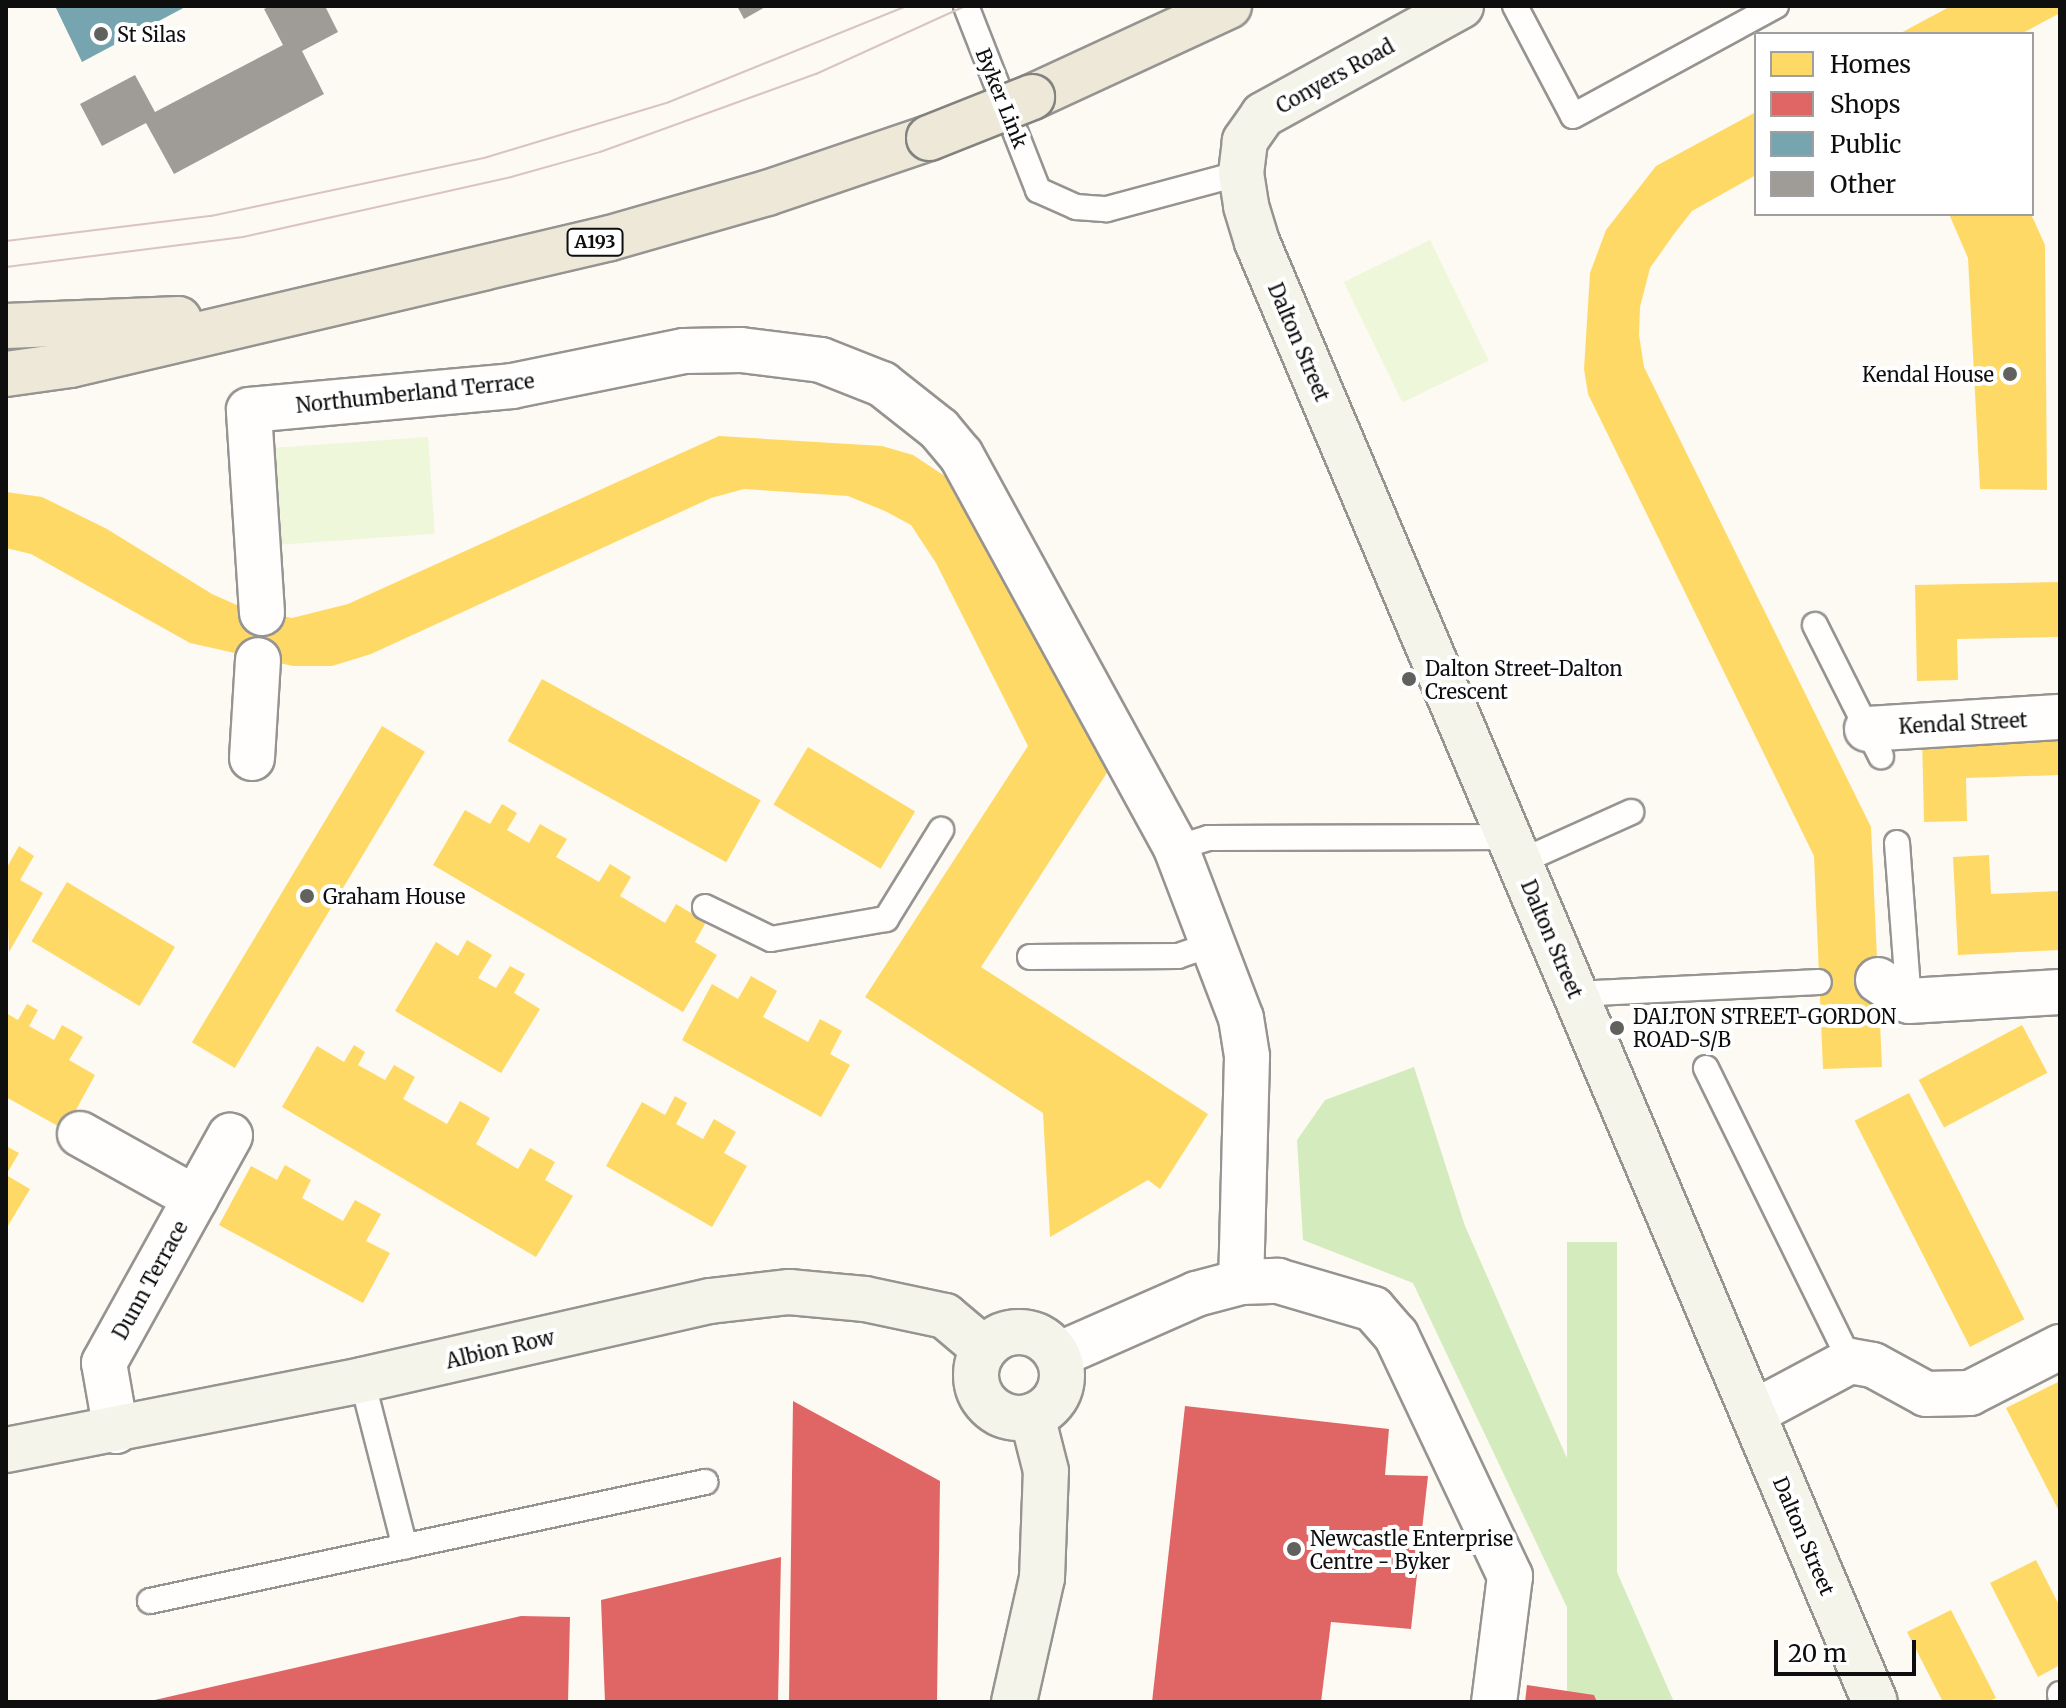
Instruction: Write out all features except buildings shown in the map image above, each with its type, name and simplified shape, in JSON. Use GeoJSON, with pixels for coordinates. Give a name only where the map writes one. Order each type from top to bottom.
{"type":"FeatureCollection","features":[{"type":"Feature","properties":{"kind":"main road","name":"A193"},"geometry":{"type":"LineString","coordinates":[[6,374],[70,365],[254,318],[610,238],[767,193],[929,138],[1032,97],[1229,6]]}},
{"type":"Feature","properties":{"kind":"main road","name":"A193"},"geometry":{"type":"LineString","coordinates":[[6,326],[254,318]]}},
{"type":"Feature","properties":{"kind":"street","name":"Conyers Road"},"geometry":{"type":"LineString","coordinates":[[1241,173],[1245,141],[1263,115],[1461,6]]}},
{"type":"Feature","properties":{"kind":"street","name":"Dalton Street"},"geometry":{"type":"LineString","coordinates":[[1241,173],[1257,242],[1875,1702]]}},
{"type":"Feature","properties":{"kind":"street","name":"Northumberland Terrace"},"geometry":{"type":"LineString","coordinates":[[262,613],[249,410],[512,386],[684,351],[741,350],[821,360],[858,371],[913,406],[961,455],[1192,843]]}},
{"type":"Feature","properties":{"kind":"street"},"geometry":{"type":"LineString","coordinates":[[252,758],[258,660]]}},
{"type":"Feature","properties":{"kind":"street","name":"Kendal Street"},"geometry":{"type":"LineString","coordinates":[[1874,742],[2060,717]]}},
{"type":"Feature","properties":{"kind":"street"},"geometry":{"type":"LineString","coordinates":[[1192,843],[1213,944],[1241,1018],[1247,1057],[1241,1282]]}},
{"type":"Feature","properties":{"kind":"street"},"geometry":{"type":"LineString","coordinates":[[1894,990],[2060,992]]}},
{"type":"Feature","properties":{"kind":"street"},"geometry":{"type":"LineString","coordinates":[[80,1134],[195,1198]]}},
{"type":"Feature","properties":{"kind":"street","name":"Dunn Terrace"},"geometry":{"type":"LineString","coordinates":[[116,1431],[104,1363],[230,1136]]}},
{"type":"Feature","properties":{"kind":"street"},"geometry":{"type":"LineString","coordinates":[[1058,1355],[1196,1294],[1241,1282],[1278,1281],[1373,1309],[1396,1335],[1510,1576],[1494,1702]]}},
{"type":"Feature","properties":{"kind":"street","name":"Albion Row"},"geometry":{"type":"LineString","coordinates":[[6,1450],[116,1431],[362,1380],[710,1301],[789,1292],[865,1299],[945,1316],[984,1349]]}},
{"type":"Feature","properties":{"kind":"street"},"geometry":{"type":"LineString","coordinates":[[1023,1331],[1037,1335],[1058,1355],[1062,1367],[1059,1392],[1032,1416],[1005,1416],[983,1399],[975,1374],[984,1349],[995,1338],[1023,1331]]}},
{"type":"Feature","properties":{"kind":"street"},"geometry":{"type":"LineString","coordinates":[[1753,1413],[1850,1361],[1873,1365],[1926,1394],[1970,1393],[2060,1347]]}},
{"type":"Feature","properties":{"kind":"street"},"geometry":{"type":"LineString","coordinates":[[1014,1702],[1042,1578],[1046,1471],[1032,1416]]}},
{"type":"Feature","properties":{"kind":"lane","name":"Byker Link"},"geometry":{"type":"LineString","coordinates":[[966,6],[1038,190],[1076,207],[1107,209],[1241,173]]}},
{"type":"Feature","properties":{"kind":"lane"},"geometry":{"type":"LineString","coordinates":[[1515,6],[1573,116],[1776,6]]}},
{"type":"Feature","properties":{"kind":"lane"},"geometry":{"type":"LineString","coordinates":[[1815,625],[1874,742]]}},
{"type":"Feature","properties":{"kind":"lane"},"geometry":{"type":"LineString","coordinates":[[1192,843],[1449,839],[1514,850],[1631,812]]}},
{"type":"Feature","properties":{"kind":"lane"},"geometry":{"type":"LineString","coordinates":[[705,907],[771,939],[886,919],[941,830]]}},
{"type":"Feature","properties":{"kind":"lane"},"geometry":{"type":"LineString","coordinates":[[1894,990],[1897,843]]}},
{"type":"Feature","properties":{"kind":"lane"},"geometry":{"type":"LineString","coordinates":[[1030,957],[1178,956],[1213,944]]}},
{"type":"Feature","properties":{"kind":"lane"},"geometry":{"type":"LineString","coordinates":[[1575,994],[1819,982]]}},
{"type":"Feature","properties":{"kind":"lane"},"geometry":{"type":"LineString","coordinates":[[1706,1068],[1850,1361]]}},
{"type":"Feature","properties":{"kind":"lane"},"geometry":{"type":"LineString","coordinates":[[362,1380],[405,1547]]}},
{"type":"Feature","properties":{"kind":"lane"},"geometry":{"type":"LineString","coordinates":[[150,1601],[705,1482]]}},
{"type":"Feature","properties":{"kind":"green space"},"geometry":{"type":"Polygon","coordinates":[[[1430,240],[1489,360],[1402,403],[1344,282],[1430,240]]]}},
{"type":"Feature","properties":{"kind":"green space"},"geometry":{"type":"Polygon","coordinates":[[[428,437],[435,534],[282,544],[275,448],[428,437]]]}},
{"type":"Feature","properties":{"kind":"green space"},"geometry":{"type":"Polygon","coordinates":[[[1414,1067],[1465,1226],[1674,1702],[1612,1702],[1413,1283],[1303,1240],[1297,1140],[1325,1100],[1414,1067]]]}},
{"type":"Feature","properties":{"kind":"green space"},"geometry":{"type":"Polygon","coordinates":[[[1567,1242],[1617,1242],[1617,1702],[1567,1702],[1567,1242]]]}},
{"type":"Feature","properties":{"kind":"tram line"},"geometry":{"type":"LineString","coordinates":[[6,241],[211,216],[484,158],[669,102],[907,6]]}},
{"type":"Feature","properties":{"kind":"tram line"},"geometry":{"type":"LineString","coordinates":[[6,267],[243,237],[511,177],[600,152],[816,74],[965,6]]}},
{"type":"Feature","properties":{"kind":"place","name":"St Silas"},"geometry":{"type":"Point","coordinates":[101,34]}},
{"type":"Feature","properties":{"kind":"place","name":"Kendal House"},"geometry":{"type":"Point","coordinates":[2010,374]}},
{"type":"Feature","properties":{"kind":"place","name":"Dalton Street-Dalton Crescent"},"geometry":{"type":"Point","coordinates":[1409,679]}},
{"type":"Feature","properties":{"kind":"place","name":"Graham House"},"geometry":{"type":"Point","coordinates":[307,896]}},
{"type":"Feature","properties":{"kind":"place","name":"DALTON STREET-GORDON ROAD-S/B"},"geometry":{"type":"Point","coordinates":[1617,1028]}},
{"type":"Feature","properties":{"kind":"place","name":"Newcastle Enterprise Centre - Byker"},"geometry":{"type":"Point","coordinates":[1294,1549]}}]}
